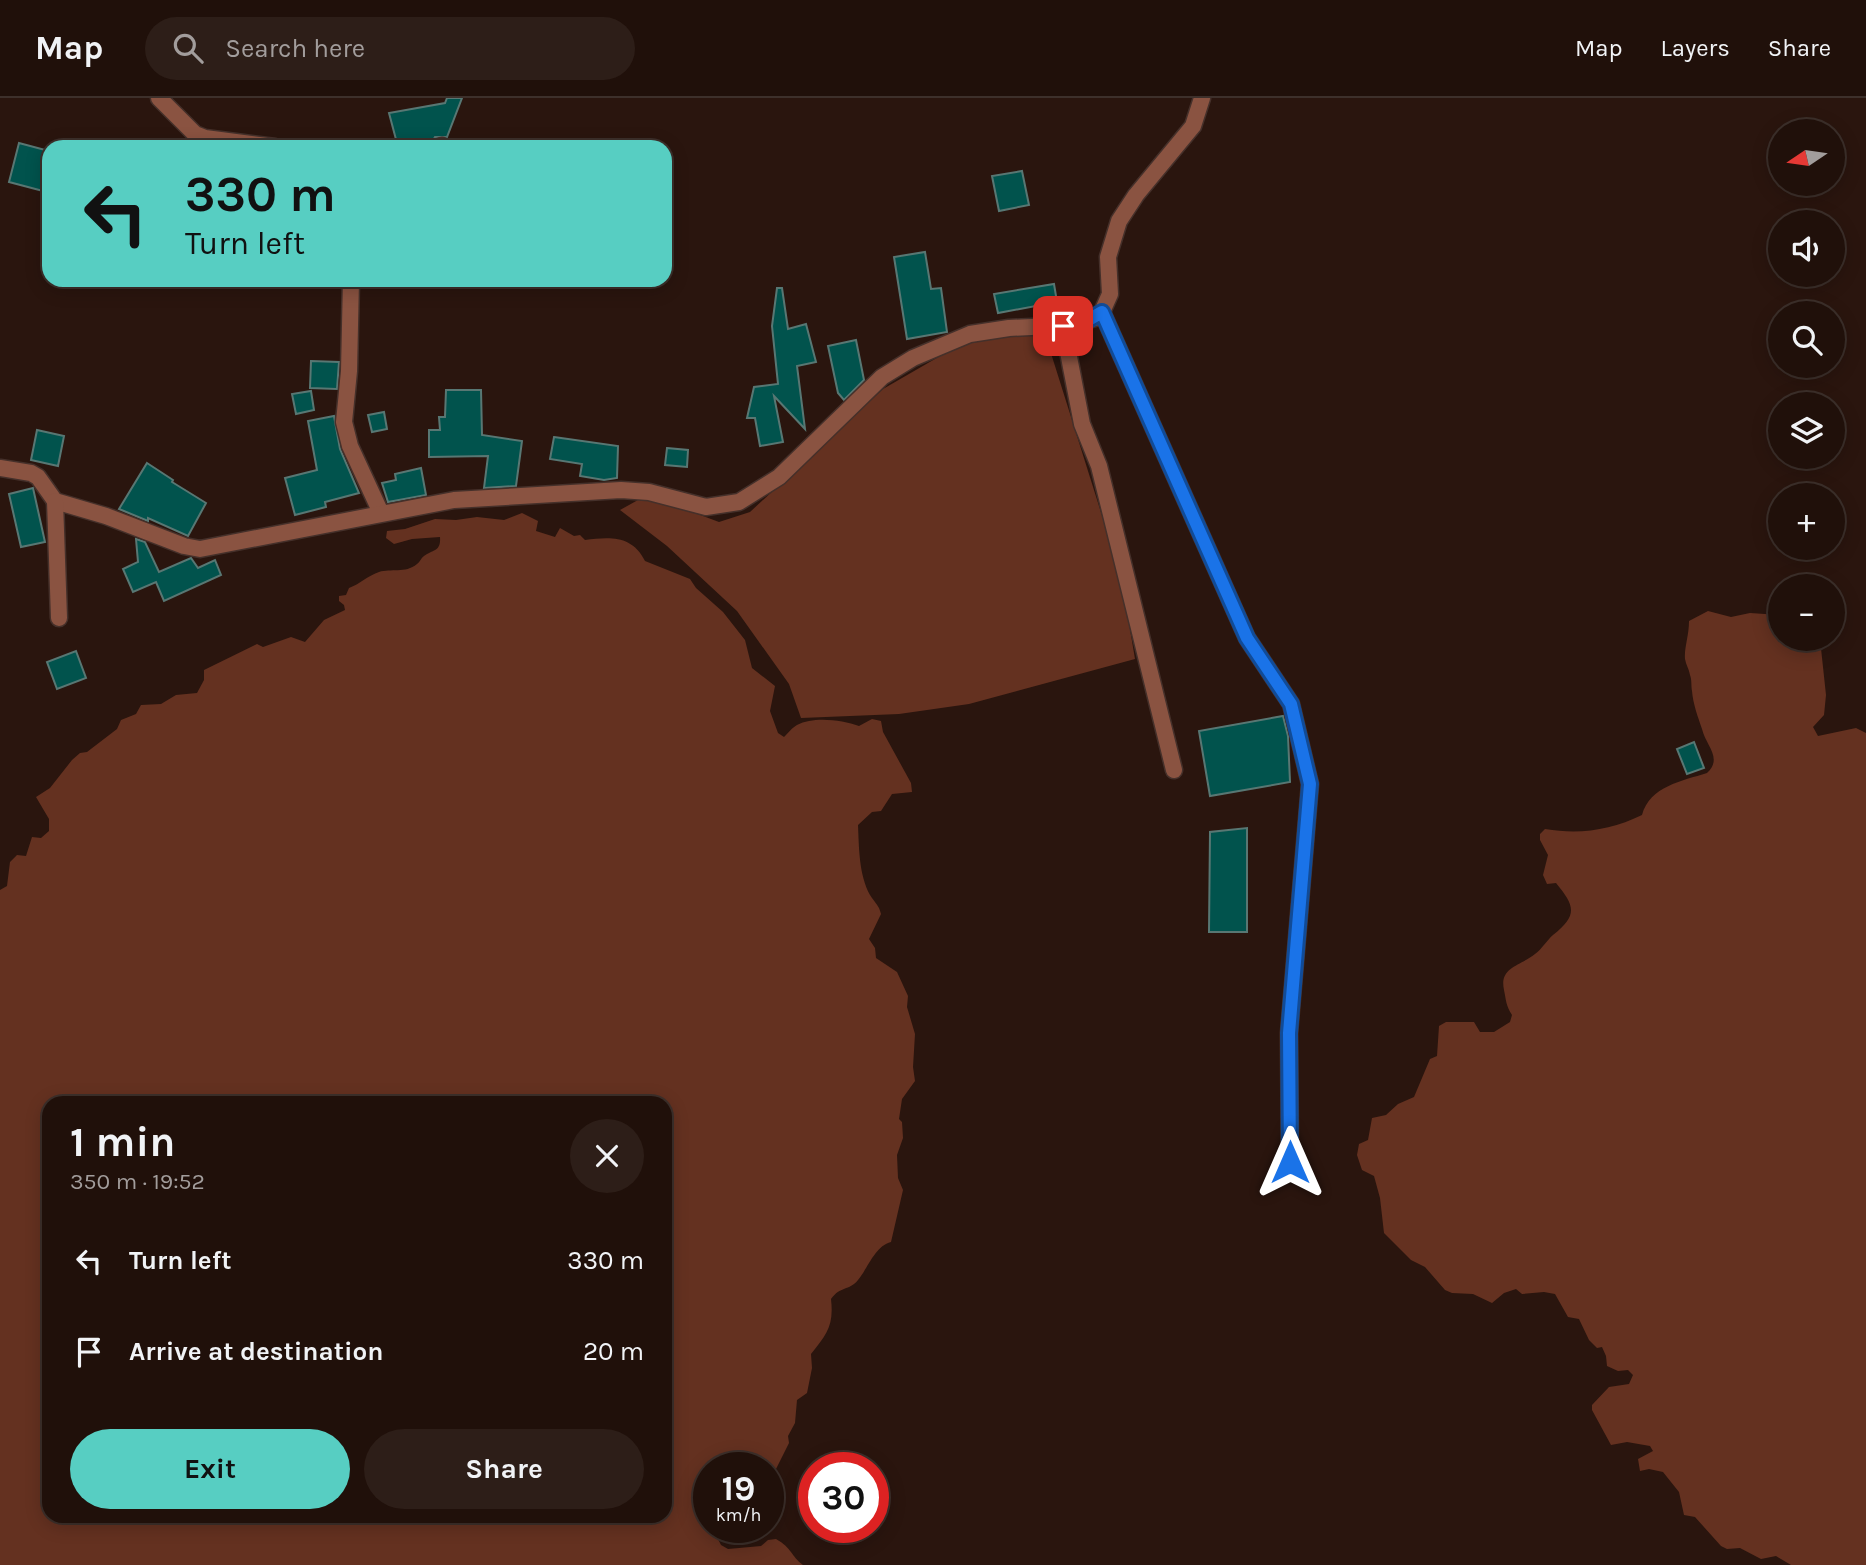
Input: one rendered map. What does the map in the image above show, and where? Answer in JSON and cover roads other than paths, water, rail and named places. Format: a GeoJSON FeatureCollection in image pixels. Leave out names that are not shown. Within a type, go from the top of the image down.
{"type":"FeatureCollection","features":[{"type":"Feature","properties":{"kind":"street"},"geometry":{"type":"LineString","coordinates":[[159,98],[195,134],[221,140]]}},
{"type":"Feature","properties":{"kind":"street"},"geometry":{"type":"LineString","coordinates":[[55,501],[106,516],[184,546],[200,549],[454,500],[589,490],[649,492],[706,507],[728,506],[749,497],[779,477],[882,377],[913,358],[970,334],[1009,328],[1063,326],[1085,322],[1102,312],[1110,295],[1108,257],[1119,221],[1136,195],[1193,126],[1202,98]]}},
{"type":"Feature","properties":{"kind":"street"},"geometry":{"type":"LineString","coordinates":[[351,287],[349,371],[344,422],[350,446],[381,513]]}},
{"type":"Feature","properties":{"kind":"street"},"geometry":{"type":"LineString","coordinates":[[1102,312],[1247,638],[1291,704],[1310,784],[1289,1033],[1290,1162]]}},
{"type":"Feature","properties":{"kind":"street"},"geometry":{"type":"LineString","coordinates":[[1063,326],[1082,424],[1099,466],[1174,770]]}},
{"type":"Feature","properties":{"kind":"street"},"geometry":{"type":"LineString","coordinates":[[0,468],[31,473],[38,477],[55,501],[59,618]]}}]}
